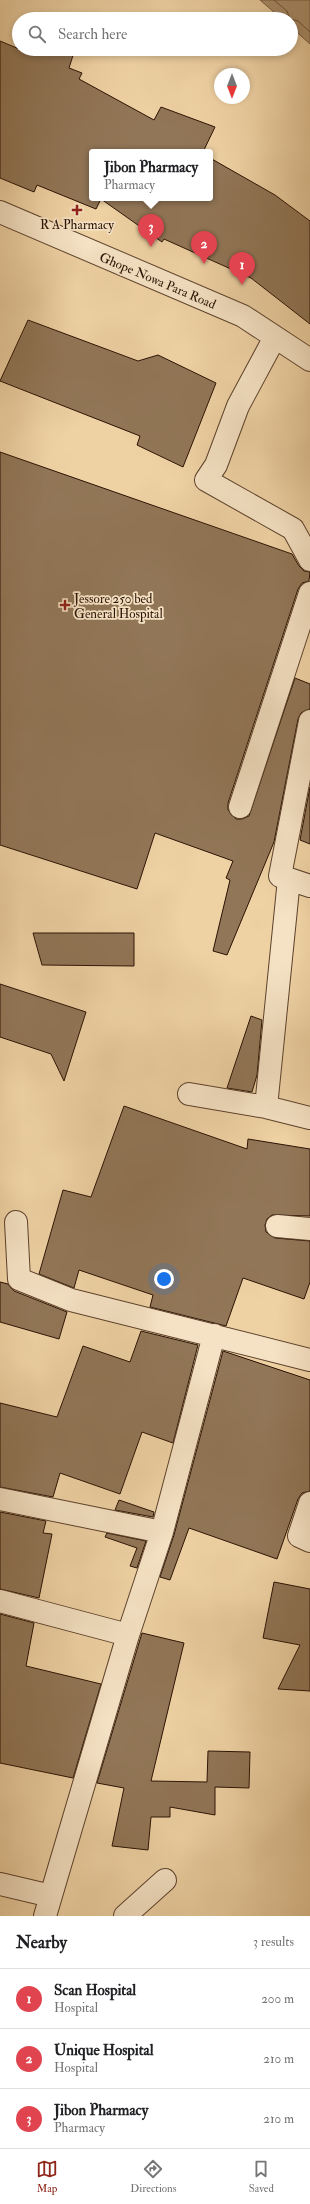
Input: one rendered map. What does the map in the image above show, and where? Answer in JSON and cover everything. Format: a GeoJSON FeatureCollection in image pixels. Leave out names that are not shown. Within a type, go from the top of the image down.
{"type":"FeatureCollection","features":[{"type":"Feature","properties":{"kind":"street","name":"Ghope Nowa Para Road"},"geometry":{"type":"LineString","coordinates":[[0,212],[243,316],[310,360]]}},
{"type":"Feature","properties":{"kind":"street"},"geometry":{"type":"LineString","coordinates":[[276,337],[238,406],[216,465],[206,480],[293,529],[310,560]]}},
{"type":"Feature","properties":{"kind":"street"},"geometry":{"type":"LineString","coordinates":[[240,807],[310,593]]}},
{"type":"Feature","properties":{"kind":"street"},"geometry":{"type":"LineString","coordinates":[[310,721],[280,876],[310,886]]}},
{"type":"Feature","properties":{"kind":"street"},"geometry":{"type":"LineString","coordinates":[[266,1107],[289,879]]}},
{"type":"Feature","properties":{"kind":"street"},"geometry":{"type":"LineString","coordinates":[[189,1094],[266,1107],[310,1118]]}},
{"type":"Feature","properties":{"kind":"street"},"geometry":{"type":"LineString","coordinates":[[16,1222],[19,1279],[70,1300],[310,1360]]}},
{"type":"Feature","properties":{"kind":"street"},"geometry":{"type":"LineString","coordinates":[[277,1226],[310,1228]]}},
{"type":"Feature","properties":{"kind":"street"},"geometry":{"type":"LineString","coordinates":[[0,1884],[48,1906],[128,1635],[162,1532],[214,1335]]}},
{"type":"Feature","properties":{"kind":"street"},"geometry":{"type":"LineString","coordinates":[[0,1499],[162,1532]]}},
{"type":"Feature","properties":{"kind":"street"},"geometry":{"type":"LineString","coordinates":[[310,1503],[299,1536],[310,1541]]}},
{"type":"Feature","properties":{"kind":"street"},"geometry":{"type":"LineString","coordinates":[[0,1601],[128,1635]]}},
{"type":"Feature","properties":{"kind":"street"},"geometry":{"type":"LineString","coordinates":[[125,1916],[165,1880]]}},
{"type":"Feature","properties":{"kind":"water"},"geometry":{"type":"Polygon","coordinates":[[[260,0],[310,0],[310,44],[298,33],[298,12],[274,12],[260,0]]]}},
{"type":"Feature","properties":{"kind":"building"},"geometry":{"type":"Polygon","coordinates":[[[0,41],[12,46],[12,56],[73,56],[69,68],[82,73],[79,79],[154,120],[161,107],[215,127],[204,149],[89,149],[89,201],[100,201],[96,209],[37,185],[34,192],[0,178],[0,41]]]}},
{"type":"Feature","properties":{"kind":"building"},"geometry":{"type":"Polygon","coordinates":[[[213,160],[275,195],[310,221],[310,324],[251,278],[164,239],[162,242],[104,201],[213,201],[213,160]]]}},
{"type":"Feature","properties":{"kind":"building"},"geometry":{"type":"Polygon","coordinates":[[[28,320],[138,361],[158,355],[216,383],[183,467],[137,445],[140,436],[0,381],[28,320]]]}},
{"type":"Feature","properties":{"kind":"building"},"geometry":{"type":"Polygon","coordinates":[[[0,452],[292,554],[299,566],[304,571],[310,572],[309,581],[302,583],[298,589],[228,803],[228,810],[236,819],[242,819],[249,816],[295,678],[310,684],[310,709],[301,713],[298,719],[274,842],[227,955],[213,951],[230,880],[226,878],[233,861],[155,833],[137,889],[0,845],[0,452]]]}},
{"type":"Feature","properties":{"kind":"building"},"geometry":{"type":"Polygon","coordinates":[[[310,787],[310,844],[300,840],[310,787]]]}},
{"type":"Feature","properties":{"kind":"building"},"geometry":{"type":"Polygon","coordinates":[[[33,933],[134,933],[134,966],[42,965],[33,933]]]}},
{"type":"Feature","properties":{"kind":"building"},"geometry":{"type":"Polygon","coordinates":[[[0,984],[86,1012],[64,1081],[51,1054],[0,1037],[0,984]]]}},
{"type":"Feature","properties":{"kind":"building"},"geometry":{"type":"Polygon","coordinates":[[[251,1016],[262,1020],[257,1075],[252,1092],[227,1088],[251,1016]]]}},
{"type":"Feature","properties":{"kind":"building"},"geometry":{"type":"Polygon","coordinates":[[[124,1106],[247,1149],[248,1139],[310,1149],[310,1216],[272,1215],[267,1219],[265,1225],[266,1232],[275,1238],[310,1241],[310,1282],[304,1299],[243,1278],[226,1326],[150,1307],[153,1295],[79,1270],[74,1288],[39,1274],[63,1190],[91,1197],[124,1106]]]}},
{"type":"Feature","properties":{"kind":"building"},"geometry":{"type":"Polygon","coordinates":[[[0,1282],[8,1284],[14,1291],[67,1312],[59,1339],[0,1322],[0,1282]]]}},
{"type":"Feature","properties":{"kind":"building"},"geometry":{"type":"Polygon","coordinates":[[[141,1331],[198,1345],[173,1443],[142,1432],[120,1494],[60,1473],[53,1497],[0,1487],[0,1403],[57,1417],[83,1346],[130,1362],[141,1331]]]}},
{"type":"Feature","properties":{"kind":"building"},"geometry":{"type":"Polygon","coordinates":[[[223,1351],[310,1380],[310,1491],[302,1493],[298,1499],[277,1559],[189,1528],[170,1580],[160,1577],[174,1535],[223,1351]]]}},
{"type":"Feature","properties":{"kind":"building"},"geometry":{"type":"Polygon","coordinates":[[[119,1500],[154,1512],[153,1517],[115,1510],[119,1500]]]}},
{"type":"Feature","properties":{"kind":"building"},"geometry":{"type":"Polygon","coordinates":[[[0,1512],[46,1521],[43,1533],[52,1534],[39,1598],[0,1589],[0,1512]]]}},
{"type":"Feature","properties":{"kind":"building"},"geometry":{"type":"Polygon","coordinates":[[[107,1533],[146,1541],[137,1568],[130,1566],[137,1548],[105,1537],[107,1533]]]}},
{"type":"Feature","properties":{"kind":"building"},"geometry":{"type":"Polygon","coordinates":[[[274,1582],[310,1589],[310,1691],[278,1689],[300,1645],[263,1638],[274,1582]]]}},
{"type":"Feature","properties":{"kind":"building"},"geometry":{"type":"Polygon","coordinates":[[[0,1614],[34,1623],[26,1666],[101,1684],[73,1778],[0,1763],[0,1614]]]}},
{"type":"Feature","properties":{"kind":"building"},"geometry":{"type":"Polygon","coordinates":[[[142,1633],[184,1643],[151,1781],[207,1782],[208,1751],[250,1752],[249,1788],[215,1787],[215,1815],[170,1807],[170,1817],[151,1817],[148,1850],[112,1846],[124,1788],[97,1783],[142,1633]]]}},
{"type":"Feature","properties":{"kind":"place","name":"R A Pharmacy"},"geometry":{"type":"Point","coordinates":[77,210]}},
{"type":"Feature","properties":{"kind":"place","name":"Jibon Pharmacy"},"geometry":{"type":"Point","coordinates":[151,247]}},
{"type":"Feature","properties":{"kind":"place","name":"Unique Hospital"},"geometry":{"type":"Point","coordinates":[204,264]}},
{"type":"Feature","properties":{"kind":"place","name":"Scan Hospital"},"geometry":{"type":"Point","coordinates":[242,285]}},
{"type":"Feature","properties":{"kind":"place","name":"Jessore 250 bed General Hospital"},"geometry":{"type":"Point","coordinates":[65,605]}}]}
